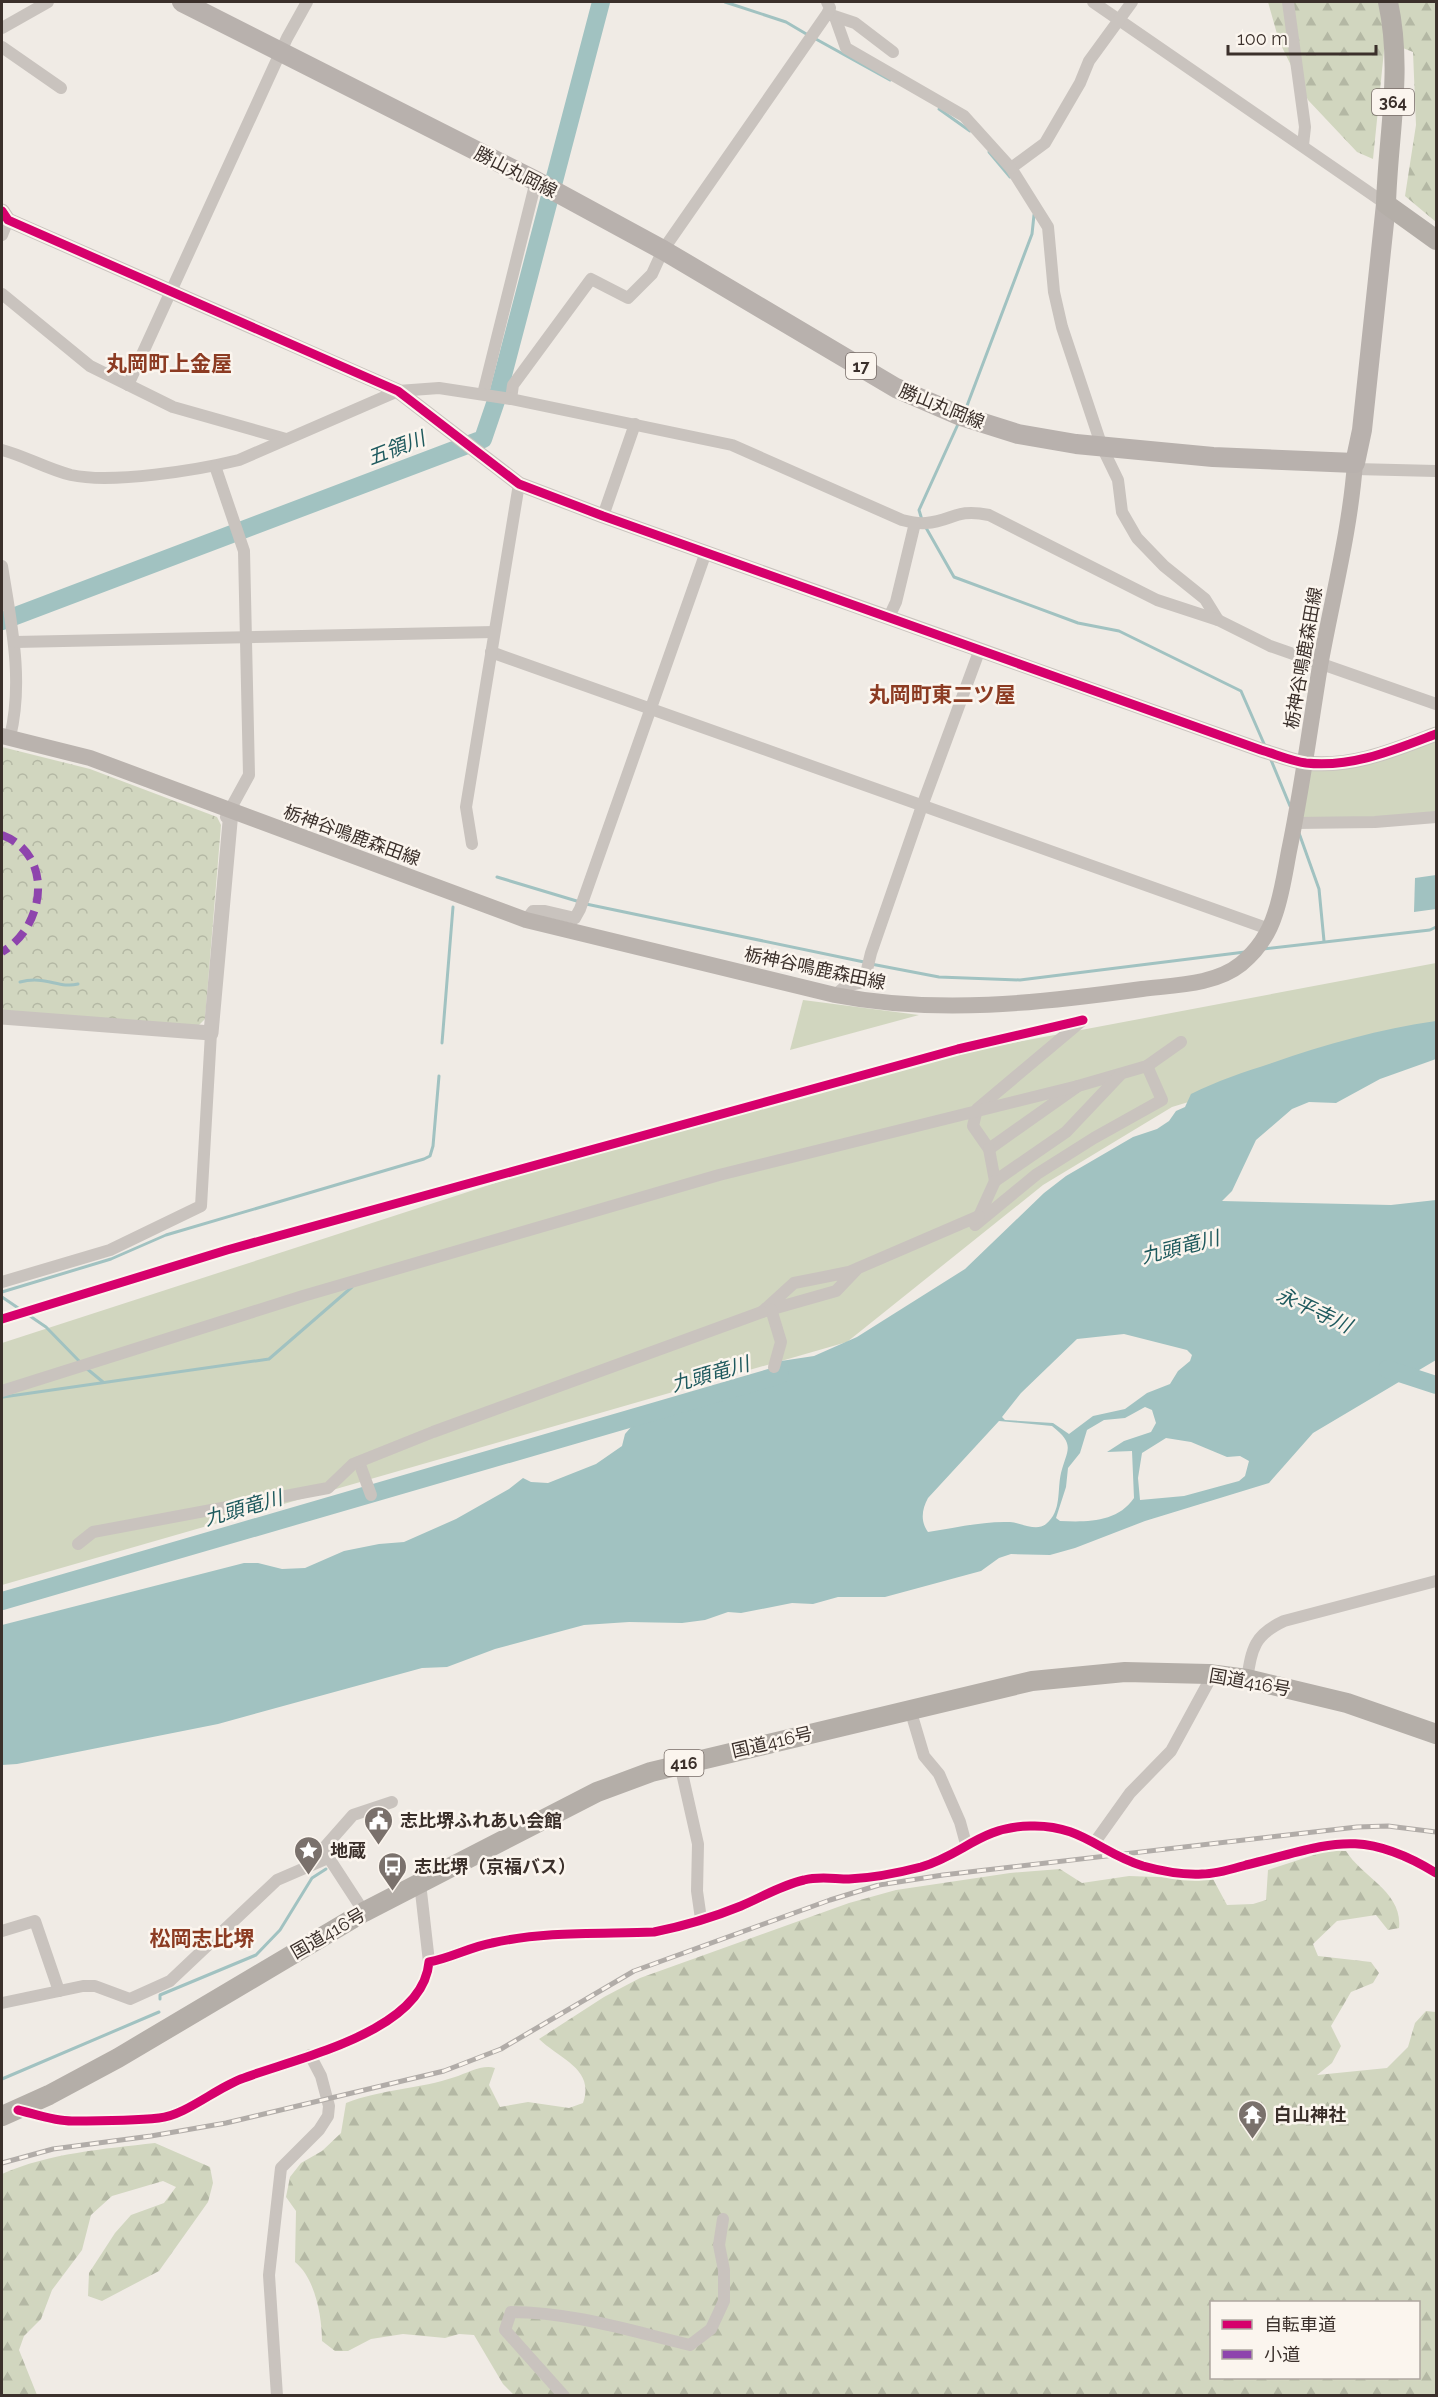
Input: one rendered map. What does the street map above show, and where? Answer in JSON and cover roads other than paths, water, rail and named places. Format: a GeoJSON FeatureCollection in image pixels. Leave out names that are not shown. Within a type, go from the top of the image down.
{"type":"FeatureCollection","features":[{"type":"Feature","properties":{"kind":"highway","name":"364"},"geometry":{"type":"LineString","coordinates":[[1386,204],[1397,66],[1395,33],[1388,2]]}},
{"type":"Feature","properties":{"kind":"highway"},"geometry":{"type":"LineString","coordinates":[[1386,204],[1437,240]]}},
{"type":"Feature","properties":{"kind":"highway","name":"国道416号"},"geometry":{"type":"LineString","coordinates":[[10,2113],[118,2058],[364,1912],[597,1792],[630,1778],[680,1764],[910,1709],[1060,1677],[1125,1672],[1209,1674],[1246,1679],[1347,1703],[1437,1734]]}},
{"type":"Feature","properties":{"kind":"main road","name":"勝山丸岡線"},"geometry":{"type":"LineString","coordinates":[[182,2],[536,181],[663,250],[896,388],[961,416],[1018,434],[1102,447],[1355,466]]}},
{"type":"Feature","properties":{"kind":"main road"},"geometry":{"type":"LineString","coordinates":[[1355,466],[1362,430],[1386,204]]}},
{"type":"Feature","properties":{"kind":"main road","name":"栃神谷鳴鹿森田線"},"geometry":{"type":"LineString","coordinates":[[6,736],[90,758],[227,816],[526,920],[835,995],[916,1005],[1027,1004],[1190,983],[1226,973],[1241,964],[1266,934],[1281,893],[1335,596],[1355,466]]}},
{"type":"Feature","properties":{"kind":"street"},"geometry":{"type":"LineString","coordinates":[[2,28],[48,2]]}},
{"type":"Feature","properties":{"kind":"street"},"geometry":{"type":"LineString","coordinates":[[128,385],[281,52],[307,2]]}},
{"type":"Feature","properties":{"kind":"street"},"geometry":{"type":"LineString","coordinates":[[1093,2],[1386,204]]}},
{"type":"Feature","properties":{"kind":"street"},"geometry":{"type":"LineString","coordinates":[[1011,168],[1045,143],[1080,83],[1089,61],[1132,2]]}},
{"type":"Feature","properties":{"kind":"street"},"geometry":{"type":"LineString","coordinates":[[1288,2],[1305,127],[1303,145]]}},
{"type":"Feature","properties":{"kind":"street"},"geometry":{"type":"LineString","coordinates":[[830,11],[855,23],[893,52]]}},
{"type":"Feature","properties":{"kind":"street"},"geometry":{"type":"LineString","coordinates":[[830,11],[846,48],[964,116],[1011,168],[1048,227],[1054,292],[1062,327],[1102,447],[1118,480],[1122,512],[1137,538],[1164,566],[1205,599],[1218,620]]}},
{"type":"Feature","properties":{"kind":"street"},"geometry":{"type":"LineString","coordinates":[[511,399],[513,385],[591,279],[628,298],[652,274],[663,250],[830,11]]}},
{"type":"Feature","properties":{"kind":"street"},"geometry":{"type":"LineString","coordinates":[[2,47],[62,88]]}},
{"type":"Feature","properties":{"kind":"street"},"geometry":{"type":"LineString","coordinates":[[483,394],[536,181]]}},
{"type":"Feature","properties":{"kind":"street"},"geometry":{"type":"LineString","coordinates":[[2,235],[5,216],[169,292],[398,391],[519,484],[1260,750],[1305,763],[1342,763],[1369,758],[1437,734]]}},
{"type":"Feature","properties":{"kind":"street"},"geometry":{"type":"LineString","coordinates":[[2,294],[90,366],[173,407],[286,440]]}},
{"type":"Feature","properties":{"kind":"street"},"geometry":{"type":"LineString","coordinates":[[2,450],[70,475],[93,477],[215,466],[239,460],[398,391],[438,388],[483,394],[732,446],[902,520],[928,524],[959,513],[973,512],[989,515],[1157,600],[1218,620],[1270,646],[1437,704]]}},
{"type":"Feature","properties":{"kind":"street"},"geometry":{"type":"LineString","coordinates":[[603,516],[635,424]]}},
{"type":"Feature","properties":{"kind":"street"},"geometry":{"type":"LineString","coordinates":[[2,1282],[110,1250],[201,1206],[227,816],[249,775],[244,551],[241,536],[215,466]]}},
{"type":"Feature","properties":{"kind":"street"},"geometry":{"type":"LineString","coordinates":[[1355,466],[1437,471]]}},
{"type":"Feature","properties":{"kind":"street"},"geometry":{"type":"LineString","coordinates":[[472,844],[466,807],[519,484]]}},
{"type":"Feature","properties":{"kind":"street"},"geometry":{"type":"LineString","coordinates":[[889,617],[896,602],[915,523]]}},
{"type":"Feature","properties":{"kind":"street"},"geometry":{"type":"LineString","coordinates":[[526,920],[533,911],[545,911],[567,918],[575,918],[580,909],[706,552]]}},
{"type":"Feature","properties":{"kind":"street"},"geometry":{"type":"LineString","coordinates":[[2,566],[14,625],[17,697],[16,715],[6,736]]}},
{"type":"Feature","properties":{"kind":"street"},"geometry":{"type":"LineString","coordinates":[[15,642],[246,639],[494,632]]}},
{"type":"Feature","properties":{"kind":"street"},"geometry":{"type":"LineString","coordinates":[[835,995],[846,986],[864,982],[871,953],[922,806],[980,649]]}},
{"type":"Feature","properties":{"kind":"street"},"geometry":{"type":"LineString","coordinates":[[491,652],[922,806],[1266,934]]}},
{"type":"Feature","properties":{"kind":"street"},"geometry":{"type":"LineString","coordinates":[[1295,823],[1375,822],[1437,817]]}},
{"type":"Feature","properties":{"kind":"street"},"geometry":{"type":"LineString","coordinates":[[2,1017],[211,1033]]}},
{"type":"Feature","properties":{"kind":"street"},"geometry":{"type":"LineString","coordinates":[[995,1181],[988,1149],[973,1126],[977,1110],[1083,1020]]}},
{"type":"Feature","properties":{"kind":"street"},"geometry":{"type":"LineString","coordinates":[[2,1391],[303,1296],[719,1174],[1078,1086],[1147,1066],[1181,1042]]}},
{"type":"Feature","properties":{"kind":"street"},"geometry":{"type":"LineString","coordinates":[[1122,1073],[1066,1132],[995,1181],[975,1225],[1037,1174],[1094,1138],[1162,1100],[1147,1066]]}},
{"type":"Feature","properties":{"kind":"street"},"geometry":{"type":"LineString","coordinates":[[988,1149],[1078,1086]]}},
{"type":"Feature","properties":{"kind":"street"},"geometry":{"type":"LineString","coordinates":[[766,1310],[794,1282],[858,1268],[979,1216]]}},
{"type":"Feature","properties":{"kind":"street"},"geometry":{"type":"LineString","coordinates":[[78,1544],[93,1532],[328,1488],[353,1464],[766,1310],[836,1291],[858,1268]]}},
{"type":"Feature","properties":{"kind":"street"},"geometry":{"type":"LineString","coordinates":[[766,1310],[780,1342],[774,1367]]}},
{"type":"Feature","properties":{"kind":"street"},"geometry":{"type":"LineString","coordinates":[[359,1462],[371,1496]]}},
{"type":"Feature","properties":{"kind":"street"},"geometry":{"type":"LineString","coordinates":[[1246,1679],[1251,1652],[1258,1638],[1268,1629],[1284,1621],[1437,1581]]}},
{"type":"Feature","properties":{"kind":"street"},"geometry":{"type":"LineString","coordinates":[[1095,1842],[1130,1792],[1171,1751],[1208,1683],[1209,1674]]}},
{"type":"Feature","properties":{"kind":"street"},"geometry":{"type":"LineString","coordinates":[[910,1709],[924,1756],[939,1774],[960,1822],[966,1844]]}},
{"type":"Feature","properties":{"kind":"street"},"geometry":{"type":"LineString","coordinates":[[680,1764],[698,1844],[697,1891],[701,1919]]}},
{"type":"Feature","properties":{"kind":"street"},"geometry":{"type":"LineString","coordinates":[[364,1912],[323,1849],[353,1815],[392,1802]]}},
{"type":"Feature","properties":{"kind":"street"},"geometry":{"type":"LineString","coordinates":[[429,1962],[447,1959],[491,1943],[510,1940],[556,1935],[654,1932],[701,1919],[802,1880],[860,1878],[920,1867],[942,1859],[966,1844],[993,1832],[1030,1826],[1071,1830],[1143,1866],[1184,1873],[1222,1871],[1325,1844],[1355,1843],[1383,1847],[1402,1853],[1437,1873]]}},
{"type":"Feature","properties":{"kind":"street"},"geometry":{"type":"LineString","coordinates":[[2,2003],[95,1986],[130,1999],[170,1981],[277,1880],[328,1858]]}},
{"type":"Feature","properties":{"kind":"street"},"geometry":{"type":"LineString","coordinates":[[10,2113],[70,2121],[160,2118],[175,2114],[242,2079],[356,2038],[399,2011],[420,1990],[429,1962],[420,1883]]}},
{"type":"Feature","properties":{"kind":"street"},"geometry":{"type":"LineString","coordinates":[[2,1931],[35,1921],[59,1991]]}},
{"type":"Feature","properties":{"kind":"street"},"geometry":{"type":"LineString","coordinates":[[277,2396],[268,2275],[281,2168],[319,2130],[328,2116],[329,2106],[321,2076],[310,2055]]}},
{"type":"Feature","properties":{"kind":"street"},"geometry":{"type":"LineString","coordinates":[[564,2396],[505,2330],[511,2312],[529,2312],[592,2322],[690,2345],[711,2329],[724,2301],[724,2270],[719,2245],[723,2219]]}},
{"type":"Feature","properties":{"kind":"water"},"geometry":{"type":"Polygon","coordinates":[[[1436,875],[1436,909],[1414,912],[1415,878],[1436,875]]]}},
{"type":"Feature","properties":{"kind":"water"},"geometry":{"type":"Polygon","coordinates":[[[1436,1021],[1436,1059],[1380,1079],[1336,1103],[1309,1102],[1292,1109],[1256,1140],[1232,1191],[1222,1201],[1391,1205],[1436,1200],[1436,1360],[1313,1433],[1269,1483],[1145,1521],[1075,1548],[1050,1555],[1011,1554],[999,1558],[981,1571],[885,1597],[838,1597],[813,1604],[792,1603],[741,1613],[728,1612],[705,1620],[682,1623],[629,1622],[584,1625],[495,1649],[447,1667],[422,1668],[218,1724],[17,1764],[2,1765],[2,1625],[244,1563],[258,1563],[282,1569],[305,1568],[344,1551],[404,1542],[456,1519],[509,1489],[523,1478],[531,1482],[548,1483],[596,1464],[622,1446],[625,1434],[638,1419],[655,1409],[708,1391],[720,1394],[741,1391],[755,1385],[781,1361],[814,1356],[857,1337],[965,1269],[1044,1193],[1066,1176],[1133,1137],[1157,1129],[1169,1121],[1176,1111],[1185,1107],[1191,1094],[1231,1077],[1313,1050],[1415,1024],[1436,1021]],[[1124,1334],[1077,1339],[1021,1393],[1002,1417],[1005,1420],[1053,1423],[1069,1434],[1093,1416],[1125,1409],[1147,1393],[1170,1384],[1178,1371],[1190,1361],[1192,1355],[1187,1350],[1124,1334]],[[1145,1407],[1125,1418],[1104,1420],[1087,1430],[1080,1453],[1068,1468],[1066,1487],[1056,1518],[1060,1521],[1090,1521],[1110,1517],[1127,1506],[1134,1498],[1132,1451],[1107,1452],[1124,1441],[1151,1432],[1156,1423],[1152,1410],[1145,1407]],[[999,1421],[928,1498],[923,1515],[928,1532],[1000,1522],[1033,1527],[1042,1526],[1051,1519],[1057,1507],[1067,1443],[1060,1432],[1052,1426],[999,1421]],[[1166,1438],[1142,1453],[1138,1478],[1140,1500],[1184,1496],[1239,1481],[1245,1476],[1249,1461],[1240,1456],[1227,1457],[1191,1442],[1166,1438]]]}},
{"type":"Feature","properties":{"kind":"waterway","name":"五領川"},"geometry":{"type":"LineString","coordinates":[[2,621],[483,439],[497,398],[601,2]]}},
{"type":"Feature","properties":{"kind":"waterway"},"geometry":{"type":"LineString","coordinates":[[725,2],[786,22],[808,35]]}},
{"type":"Feature","properties":{"kind":"waterway"},"geometry":{"type":"LineString","coordinates":[[814,38],[890,80]]}},
{"type":"Feature","properties":{"kind":"waterway"},"geometry":{"type":"LineString","coordinates":[[939,109],[970,131]]}},
{"type":"Feature","properties":{"kind":"waterway"},"geometry":{"type":"LineString","coordinates":[[989,152],[1010,177]]}},
{"type":"Feature","properties":{"kind":"waterway"},"geometry":{"type":"LineString","coordinates":[[965,411],[1032,234],[1034,215]]}},
{"type":"Feature","properties":{"kind":"waterway"},"geometry":{"type":"LineString","coordinates":[[922,520],[919,510],[959,422]]}},
{"type":"Feature","properties":{"kind":"waterway"},"geometry":{"type":"LineString","coordinates":[[925,526],[954,577],[1078,623],[1119,631],[1241,691],[1265,746]]}},
{"type":"Feature","properties":{"kind":"waterway"},"geometry":{"type":"LineString","coordinates":[[1271,760],[1290,806]]}},
{"type":"Feature","properties":{"kind":"waterway"},"geometry":{"type":"LineString","coordinates":[[1299,833],[1319,889],[1324,941]]}},
{"type":"Feature","properties":{"kind":"waterway"},"geometry":{"type":"LineString","coordinates":[[497,877],[580,902]]}},
{"type":"Feature","properties":{"kind":"waterway"},"geometry":{"type":"LineString","coordinates":[[586,904],[864,962]]}},
{"type":"Feature","properties":{"kind":"waterway"},"geometry":{"type":"LineString","coordinates":[[442,1043],[453,907]]}},
{"type":"Feature","properties":{"kind":"waterway"},"geometry":{"type":"LineString","coordinates":[[1263,949],[1430,930],[1436,927]]}},
{"type":"Feature","properties":{"kind":"waterway"},"geometry":{"type":"LineString","coordinates":[[871,964],[939,977],[1020,980],[1245,952]]}},
{"type":"Feature","properties":{"kind":"waterway"},"geometry":{"type":"LineString","coordinates":[[20,982],[37,980],[64,985],[78,984]]}},
{"type":"Feature","properties":{"kind":"waterway"},"geometry":{"type":"LineString","coordinates":[[2,1292],[111,1259],[166,1235],[424,1159],[430,1156],[433,1146],[439,1076]]}},
{"type":"Feature","properties":{"kind":"waterway"},"geometry":{"type":"LineString","coordinates":[[3,1397],[269,1359],[352,1287]]}},
{"type":"Feature","properties":{"kind":"waterway"},"geometry":{"type":"LineString","coordinates":[[2,1297],[46,1327],[81,1363]]}},
{"type":"Feature","properties":{"kind":"waterway"},"geometry":{"type":"LineString","coordinates":[[86,1368],[103,1382]]}},
{"type":"Feature","properties":{"kind":"waterway","name":"永平寺川"},"geometry":{"type":"LineString","coordinates":[[1387,1369],[1436,1385]]}},
{"type":"Feature","properties":{"kind":"waterway","name":"九頭竜川"},"geometry":{"type":"LineString","coordinates":[[2,1601],[780,1375]]}},
{"type":"Feature","properties":{"kind":"waterway"},"geometry":{"type":"LineString","coordinates":[[160,1999],[160,1995],[256,1955],[280,1930],[312,1878],[326,1869]]}},
{"type":"Feature","properties":{"kind":"waterway"},"geometry":{"type":"LineString","coordinates":[[2,2079],[159,2012]]}},
{"type":"Feature","properties":{"kind":"railway"},"geometry":{"type":"LineString","coordinates":[[2,2163],[53,2149],[226,2123],[444,2071],[501,2049],[634,1971],[830,1900],[879,1885],[943,1875],[1357,1827],[1388,1826],[1436,1832]]}},
{"type":"Feature","properties":{"kind":"place","name":"志比堺ふれあい会館"},"geometry":{"type":"Point","coordinates":[379,1846]}},
{"type":"Feature","properties":{"kind":"place","name":"地蔵"},"geometry":{"type":"Point","coordinates":[309,1876]}},
{"type":"Feature","properties":{"kind":"place","name":"志比堺（京福バス）"},"geometry":{"type":"Point","coordinates":[393,1892]}},
{"type":"Feature","properties":{"kind":"place","name":"白山神社"},"geometry":{"type":"Point","coordinates":[1253,2140]}},
{"type":"Feature","properties":{"kind":"district","name":"丸岡町上金屋"},"geometry":{"type":"Point","coordinates":[169,363]}},
{"type":"Feature","properties":{"kind":"district","name":"丸岡町東二ツ屋"},"geometry":{"type":"Point","coordinates":[942,694]}},
{"type":"Feature","properties":{"kind":"district","name":"松岡志比堺"},"geometry":{"type":"Point","coordinates":[202,1938]}}]}
